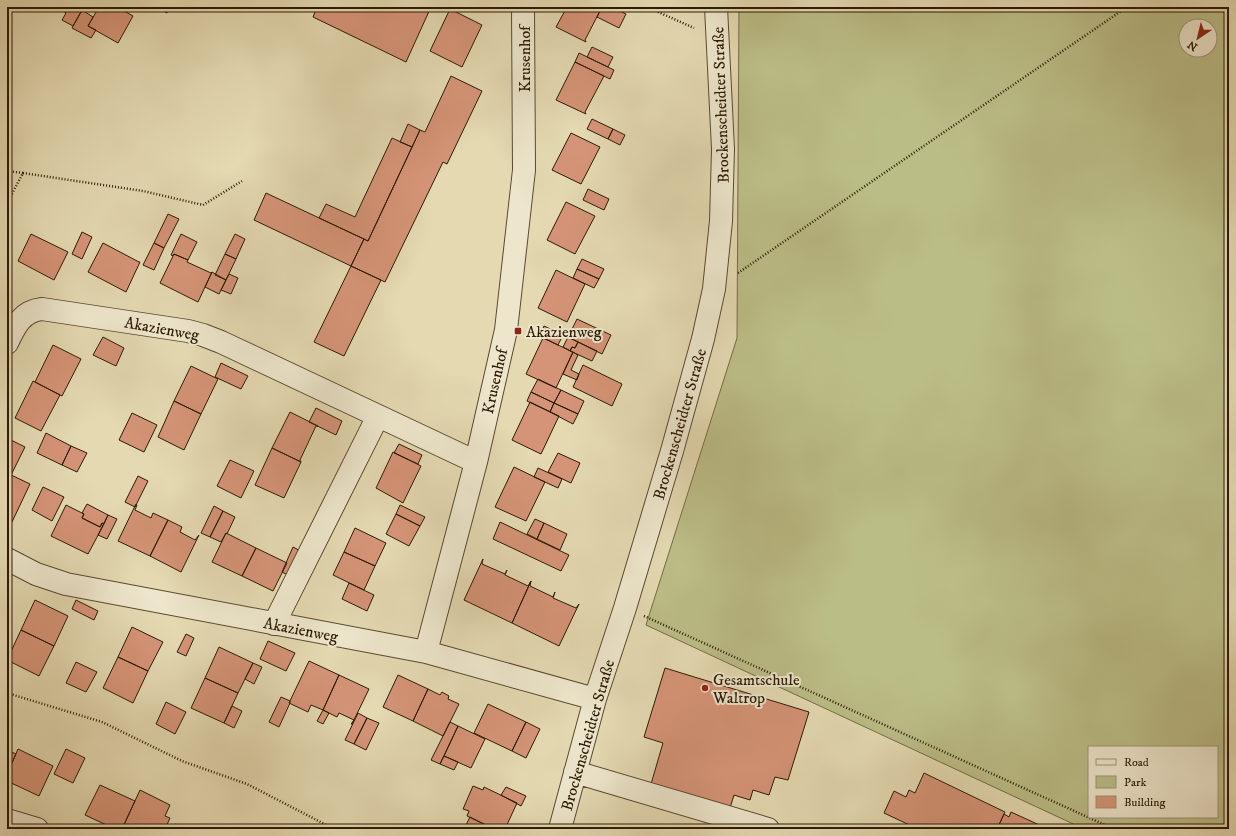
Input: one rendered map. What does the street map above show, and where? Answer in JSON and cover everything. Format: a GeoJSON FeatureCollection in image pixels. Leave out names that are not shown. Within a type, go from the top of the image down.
{"type":"FeatureCollection","features":[{"type":"Feature","properties":{"kind":"street","name":"Krusenhof"},"geometry":{"type":"LineString","coordinates":[[426,652],[476,462],[506,330],[524,170],[523,7]]}},
{"type":"Feature","properties":{"kind":"street","name":"Brockenscheidter Straße"},"geometry":{"type":"LineString","coordinates":[[560,829],[595,699],[625,608],[675,443],[704,339],[714,289],[721,221],[722,163],[716,7]]}},
{"type":"Feature","properties":{"kind":"street","name":"Akazienweg"},"geometry":{"type":"LineString","coordinates":[[7,343],[16,326],[23,317],[33,310],[42,309],[203,334],[476,462]]}},
{"type":"Feature","properties":{"kind":"street"},"geometry":{"type":"LineString","coordinates":[[274,624],[378,416]]}},
{"type":"Feature","properties":{"kind":"street","name":"Akazienweg"},"geometry":{"type":"LineString","coordinates":[[7,559],[36,574],[66,584],[426,652],[595,699]]}},
{"type":"Feature","properties":{"kind":"street"},"geometry":{"type":"LineString","coordinates":[[575,772],[768,829]]}},
{"type":"Feature","properties":{"kind":"path"},"geometry":{"type":"LineString","coordinates":[[647,7],[718,39]]}},
{"type":"Feature","properties":{"kind":"path"},"geometry":{"type":"LineString","coordinates":[[714,289],[1127,7]]}},
{"type":"Feature","properties":{"kind":"path"},"geometry":{"type":"LineString","coordinates":[[1212,7],[1229,14]]}},
{"type":"Feature","properties":{"kind":"path"},"geometry":{"type":"LineString","coordinates":[[7,171],[143,191],[203,205],[242,181]]}},
{"type":"Feature","properties":{"kind":"path"},"geometry":{"type":"LineString","coordinates":[[7,203],[23,173]]}},
{"type":"Feature","properties":{"kind":"path"},"geometry":{"type":"LineString","coordinates":[[625,608],[1088,817]]}},
{"type":"Feature","properties":{"kind":"path"},"geometry":{"type":"LineString","coordinates":[[7,693],[102,722],[182,761],[247,784],[334,829]]}},
{"type":"Feature","properties":{"kind":"path"},"geometry":{"type":"LineString","coordinates":[[1090,818],[1114,829]]}},
{"type":"Feature","properties":{"kind":"green space"},"geometry":{"type":"Polygon","coordinates":[[[739,7],[1229,7],[1229,829],[1084,829],[646,625],[737,338],[739,7]]]}},
{"type":"Feature","properties":{"kind":"building"},"geometry":{"type":"Polygon","coordinates":[[[61,7],[84,7],[73,26],[62,20],[66,13],[60,9],[61,7]]]}},
{"type":"Feature","properties":{"kind":"building"},"geometry":{"type":"Polygon","coordinates":[[[99,7],[117,7],[133,16],[118,43],[88,26],[99,7]]]}},
{"type":"Feature","properties":{"kind":"building"},"geometry":{"type":"Polygon","coordinates":[[[156,7],[170,7],[167,13],[156,7]]]}},
{"type":"Feature","properties":{"kind":"building"},"geometry":{"type":"Polygon","coordinates":[[[317,7],[431,7],[406,62],[313,17],[317,7]]]}},
{"type":"Feature","properties":{"kind":"building"},"geometry":{"type":"Polygon","coordinates":[[[567,7],[602,7],[585,40],[586,42],[556,27],[567,7]]]}},
{"type":"Feature","properties":{"kind":"building"},"geometry":{"type":"Polygon","coordinates":[[[602,7],[612,7],[626,14],[619,28],[597,17],[602,7]]]}},
{"type":"Feature","properties":{"kind":"building"},"geometry":{"type":"Polygon","coordinates":[[[450,9],[482,25],[462,67],[430,51],[450,9]]]}},
{"type":"Feature","properties":{"kind":"building"},"geometry":{"type":"Polygon","coordinates":[[[82,10],[93,17],[88,26],[96,30],[91,38],[72,28],[82,10]]]}},
{"type":"Feature","properties":{"kind":"building"},"geometry":{"type":"Polygon","coordinates":[[[592,47],[613,57],[608,67],[587,57],[592,47]]]}},
{"type":"Feature","properties":{"kind":"building"},"geometry":{"type":"Polygon","coordinates":[[[579,53],[614,70],[610,79],[575,62],[579,53]]]}},
{"type":"Feature","properties":{"kind":"building"},"geometry":{"type":"Polygon","coordinates":[[[575,62],[604,76],[585,112],[586,114],[556,100],[575,62]]]}},
{"type":"Feature","properties":{"kind":"building"},"geometry":{"type":"Polygon","coordinates":[[[451,76],[482,91],[447,164],[443,162],[385,282],[351,266],[364,239],[368,241],[420,130],[425,132],[451,76]]]}},
{"type":"Feature","properties":{"kind":"building"},"geometry":{"type":"Polygon","coordinates":[[[592,119],[613,129],[608,139],[587,129],[592,119]]]}},
{"type":"Feature","properties":{"kind":"building"},"geometry":{"type":"Polygon","coordinates":[[[408,124],[420,130],[412,147],[400,142],[408,124]]]}},
{"type":"Feature","properties":{"kind":"building"},"geometry":{"type":"Polygon","coordinates":[[[613,129],[625,135],[620,145],[608,139],[613,129]]]}},
{"type":"Feature","properties":{"kind":"building"},"geometry":{"type":"Polygon","coordinates":[[[571,133],[600,147],[581,184],[552,170],[571,133]]]}},
{"type":"Feature","properties":{"kind":"building"},"geometry":{"type":"Polygon","coordinates":[[[392,138],[412,147],[368,241],[319,218],[326,204],[355,217],[392,138]]]}},
{"type":"Feature","properties":{"kind":"building"},"geometry":{"type":"Polygon","coordinates":[[[588,189],[609,199],[604,210],[583,200],[588,189]]]}},
{"type":"Feature","properties":{"kind":"building"},"geometry":{"type":"Polygon","coordinates":[[[266,193],[364,239],[351,266],[254,220],[266,193]]]}},
{"type":"Feature","properties":{"kind":"building"},"geometry":{"type":"Polygon","coordinates":[[[566,202],[595,216],[575,254],[547,240],[566,202]]]}},
{"type":"Feature","properties":{"kind":"building"},"geometry":{"type":"Polygon","coordinates":[[[168,214],[179,219],[164,248],[154,243],[168,214]]]}},
{"type":"Feature","properties":{"kind":"building"},"geometry":{"type":"Polygon","coordinates":[[[82,232],[92,237],[82,259],[72,254],[82,232]]]}},
{"type":"Feature","properties":{"kind":"building"},"geometry":{"type":"Polygon","coordinates":[[[31,234],[68,252],[54,280],[18,261],[31,234]]]}},
{"type":"Feature","properties":{"kind":"building"},"geometry":{"type":"Polygon","coordinates":[[[181,234],[197,242],[188,260],[174,254],[173,256],[171,255],[181,234]]]}},
{"type":"Feature","properties":{"kind":"building"},"geometry":{"type":"Polygon","coordinates":[[[235,234],[245,239],[236,259],[225,254],[235,234]]]}},
{"type":"Feature","properties":{"kind":"building"},"geometry":{"type":"Polygon","coordinates":[[[103,243],[140,262],[126,292],[88,272],[103,243]]]}},
{"type":"Feature","properties":{"kind":"building"},"geometry":{"type":"Polygon","coordinates":[[[154,243],[164,248],[154,270],[143,265],[154,243]]]}},
{"type":"Feature","properties":{"kind":"building"},"geometry":{"type":"Polygon","coordinates":[[[174,254],[188,260],[187,262],[211,273],[212,272],[198,302],[160,283],[174,254]]]}},
{"type":"Feature","properties":{"kind":"building"},"geometry":{"type":"Polygon","coordinates":[[[225,254],[236,259],[226,280],[215,275],[225,254]]]}},
{"type":"Feature","properties":{"kind":"building"},"geometry":{"type":"Polygon","coordinates":[[[582,259],[604,269],[599,279],[577,269],[582,259]]]}},
{"type":"Feature","properties":{"kind":"building"},"geometry":{"type":"Polygon","coordinates":[[[351,266],[381,280],[344,356],[314,342],[351,266]]]}},
{"type":"Feature","properties":{"kind":"building"},"geometry":{"type":"Polygon","coordinates":[[[577,269],[599,279],[594,288],[573,278],[577,269]]]}},
{"type":"Feature","properties":{"kind":"building"},"geometry":{"type":"Polygon","coordinates":[[[556,270],[585,284],[567,322],[538,308],[556,270]]]}},
{"type":"Feature","properties":{"kind":"building"},"geometry":{"type":"Polygon","coordinates":[[[212,272],[226,280],[219,294],[205,287],[212,272]]]}},
{"type":"Feature","properties":{"kind":"building"},"geometry":{"type":"Polygon","coordinates":[[[229,274],[238,278],[231,294],[221,290],[229,274]]]}},
{"type":"Feature","properties":{"kind":"building"},"geometry":{"type":"Polygon","coordinates":[[[577,319],[611,335],[602,354],[568,337],[577,319]]]}},
{"type":"Feature","properties":{"kind":"building"},"geometry":{"type":"Polygon","coordinates":[[[544,326],[563,335],[558,345],[540,336],[544,326]]]}},
{"type":"Feature","properties":{"kind":"building"},"geometry":{"type":"Polygon","coordinates":[[[103,337],[124,348],[116,366],[93,355],[103,337]]]}},
{"type":"Feature","properties":{"kind":"building"},"geometry":{"type":"Polygon","coordinates":[[[568,337],[578,342],[575,348],[572,347],[570,351],[563,347],[568,337]]]}},
{"type":"Feature","properties":{"kind":"building"},"geometry":{"type":"Polygon","coordinates":[[[543,338],[573,352],[556,388],[526,374],[543,338]]]}},
{"type":"Feature","properties":{"kind":"building"},"geometry":{"type":"Polygon","coordinates":[[[578,342],[597,351],[592,361],[570,351],[572,347],[575,348],[578,342]]]}},
{"type":"Feature","properties":{"kind":"building"},"geometry":{"type":"Polygon","coordinates":[[[53,345],[81,359],[62,396],[35,382],[53,345]]]}},
{"type":"Feature","properties":{"kind":"building"},"geometry":{"type":"Polygon","coordinates":[[[573,352],[578,355],[571,370],[579,374],[577,380],[563,374],[573,352]]]}},
{"type":"Feature","properties":{"kind":"building"},"geometry":{"type":"Polygon","coordinates":[[[221,363],[248,376],[241,389],[215,377],[221,363]]]}},
{"type":"Feature","properties":{"kind":"building"},"geometry":{"type":"Polygon","coordinates":[[[583,365],[622,384],[612,406],[573,387],[583,365]]]}},
{"type":"Feature","properties":{"kind":"building"},"geometry":{"type":"Polygon","coordinates":[[[191,366],[218,379],[201,414],[174,401],[191,366]]]}},
{"type":"Feature","properties":{"kind":"building"},"geometry":{"type":"Polygon","coordinates":[[[538,379],[561,390],[554,403],[531,392],[538,379]]]}},
{"type":"Feature","properties":{"kind":"building"},"geometry":{"type":"Polygon","coordinates":[[[33,381],[60,395],[41,431],[15,418],[33,381]]]}},
{"type":"Feature","properties":{"kind":"building"},"geometry":{"type":"Polygon","coordinates":[[[561,390],[584,401],[578,414],[554,403],[561,390]]]}},
{"type":"Feature","properties":{"kind":"building"},"geometry":{"type":"Polygon","coordinates":[[[531,392],[554,403],[550,412],[527,401],[531,392]]]}},
{"type":"Feature","properties":{"kind":"building"},"geometry":{"type":"Polygon","coordinates":[[[174,401],[201,414],[184,450],[158,437],[174,401]]]}},
{"type":"Feature","properties":{"kind":"building"},"geometry":{"type":"Polygon","coordinates":[[[530,402],[559,416],[541,454],[512,440],[530,402]]]}},
{"type":"Feature","properties":{"kind":"building"},"geometry":{"type":"Polygon","coordinates":[[[554,403],[578,414],[573,424],[550,412],[554,403]]]}},
{"type":"Feature","properties":{"kind":"building"},"geometry":{"type":"Polygon","coordinates":[[[316,408],[342,421],[336,435],[309,422],[316,408]]]}},
{"type":"Feature","properties":{"kind":"building"},"geometry":{"type":"Polygon","coordinates":[[[290,412],[318,426],[316,426],[300,460],[301,462],[272,448],[290,412]]]}},
{"type":"Feature","properties":{"kind":"building"},"geometry":{"type":"Polygon","coordinates":[[[132,413],[157,425],[144,452],[119,440],[132,413]]]}},
{"type":"Feature","properties":{"kind":"building"},"geometry":{"type":"Polygon","coordinates":[[[46,433],[71,446],[62,465],[37,453],[46,433]]]}},
{"type":"Feature","properties":{"kind":"building"},"geometry":{"type":"Polygon","coordinates":[[[7,438],[25,447],[11,475],[7,473],[7,438]]]}},
{"type":"Feature","properties":{"kind":"building"},"geometry":{"type":"Polygon","coordinates":[[[399,444],[422,455],[418,464],[394,453],[399,444]]]}},
{"type":"Feature","properties":{"kind":"building"},"geometry":{"type":"Polygon","coordinates":[[[71,446],[87,453],[77,472],[62,465],[71,446]]]}},
{"type":"Feature","properties":{"kind":"building"},"geometry":{"type":"Polygon","coordinates":[[[272,448],[301,462],[284,498],[255,485],[272,448]]]}},
{"type":"Feature","properties":{"kind":"building"},"geometry":{"type":"Polygon","coordinates":[[[393,452],[421,466],[403,503],[376,488],[393,452]]]}},
{"type":"Feature","properties":{"kind":"building"},"geometry":{"type":"Polygon","coordinates":[[[558,453],[580,463],[571,483],[548,472],[558,453]]]}},
{"type":"Feature","properties":{"kind":"building"},"geometry":{"type":"Polygon","coordinates":[[[230,460],[254,471],[241,498],[217,486],[230,460]]]}},
{"type":"Feature","properties":{"kind":"building"},"geometry":{"type":"Polygon","coordinates":[[[514,467],[545,482],[526,521],[495,507],[514,467]]]}},
{"type":"Feature","properties":{"kind":"building"},"geometry":{"type":"Polygon","coordinates":[[[538,468],[562,479],[558,488],[534,477],[538,468]]]}},
{"type":"Feature","properties":{"kind":"building"},"geometry":{"type":"Polygon","coordinates":[[[7,473],[30,484],[12,522],[7,519],[7,473]]]}},
{"type":"Feature","properties":{"kind":"building"},"geometry":{"type":"Polygon","coordinates":[[[138,476],[148,481],[135,507],[125,502],[138,476]]]}},
{"type":"Feature","properties":{"kind":"building"},"geometry":{"type":"Polygon","coordinates":[[[43,487],[64,497],[52,521],[32,510],[43,487]]]}},
{"type":"Feature","properties":{"kind":"building"},"geometry":{"type":"Polygon","coordinates":[[[87,504],[108,515],[104,524],[102,523],[100,527],[82,518],[84,514],[82,513],[87,504]]]}},
{"type":"Feature","properties":{"kind":"building"},"geometry":{"type":"Polygon","coordinates":[[[136,504],[135,510],[151,518],[153,513],[168,520],[150,556],[118,541],[136,504]]]}},
{"type":"Feature","properties":{"kind":"building"},"geometry":{"type":"Polygon","coordinates":[[[66,505],[84,514],[82,518],[100,527],[102,523],[104,524],[88,554],[51,536],[66,505]]]}},
{"type":"Feature","properties":{"kind":"building"},"geometry":{"type":"Polygon","coordinates":[[[400,505],[425,517],[420,526],[396,514],[400,505]]]}},
{"type":"Feature","properties":{"kind":"building"},"geometry":{"type":"Polygon","coordinates":[[[214,506],[223,511],[210,537],[201,533],[214,506]]]}},
{"type":"Feature","properties":{"kind":"building"},"geometry":{"type":"Polygon","coordinates":[[[223,511],[235,517],[227,534],[226,533],[221,542],[210,537],[223,511]]]}},
{"type":"Feature","properties":{"kind":"building"},"geometry":{"type":"Polygon","coordinates":[[[396,514],[420,526],[409,546],[386,534],[396,514]]]}},
{"type":"Feature","properties":{"kind":"building"},"geometry":{"type":"Polygon","coordinates":[[[108,515],[117,519],[107,539],[98,535],[108,515]]]}},
{"type":"Feature","properties":{"kind":"building"},"geometry":{"type":"Polygon","coordinates":[[[535,519],[544,523],[537,539],[527,534],[535,519]]]}},
{"type":"Feature","properties":{"kind":"building"},"geometry":{"type":"Polygon","coordinates":[[[168,520],[182,527],[180,532],[195,540],[199,535],[181,572],[150,556],[168,520]]]}},
{"type":"Feature","properties":{"kind":"building"},"geometry":{"type":"Polygon","coordinates":[[[500,522],[569,555],[561,571],[493,539],[500,522]]]}},
{"type":"Feature","properties":{"kind":"building"},"geometry":{"type":"Polygon","coordinates":[[[544,523],[567,534],[560,550],[537,539],[544,523]]]}},
{"type":"Feature","properties":{"kind":"building"},"geometry":{"type":"Polygon","coordinates":[[[355,528],[386,543],[375,566],[344,552],[355,528]]]}},
{"type":"Feature","properties":{"kind":"building"},"geometry":{"type":"Polygon","coordinates":[[[226,533],[256,548],[242,576],[212,562],[226,533]]]}},
{"type":"Feature","properties":{"kind":"building"},"geometry":{"type":"Polygon","coordinates":[[[293,547],[304,553],[292,577],[282,572],[293,547]]]}},
{"type":"Feature","properties":{"kind":"building"},"geometry":{"type":"Polygon","coordinates":[[[256,548],[287,563],[273,591],[242,576],[256,548]]]}},
{"type":"Feature","properties":{"kind":"building"},"geometry":{"type":"Polygon","coordinates":[[[344,552],[375,566],[364,590],[333,575],[344,552]]]}},
{"type":"Feature","properties":{"kind":"building"},"geometry":{"type":"Polygon","coordinates":[[[483,559],[482,564],[505,574],[507,570],[505,575],[528,586],[531,581],[512,623],[464,600],[483,559]]]}},
{"type":"Feature","properties":{"kind":"building"},"geometry":{"type":"Polygon","coordinates":[[[531,581],[530,586],[553,597],[555,592],[553,598],[576,608],[579,604],[559,646],[512,623],[531,581]]]}},
{"type":"Feature","properties":{"kind":"building"},"geometry":{"type":"Polygon","coordinates":[[[349,583],[374,595],[367,611],[342,599],[349,583]]]}},
{"type":"Feature","properties":{"kind":"building"},"geometry":{"type":"Polygon","coordinates":[[[35,600],[68,616],[54,646],[21,630],[35,600]]]}},
{"type":"Feature","properties":{"kind":"building"},"geometry":{"type":"Polygon","coordinates":[[[76,600],[98,611],[94,620],[72,609],[76,600]]]}},
{"type":"Feature","properties":{"kind":"building"},"geometry":{"type":"Polygon","coordinates":[[[132,627],[163,642],[148,671],[118,657],[132,627]]]}},
{"type":"Feature","properties":{"kind":"building"},"geometry":{"type":"Polygon","coordinates":[[[21,630],[54,646],[39,676],[7,660],[21,630]]]}},
{"type":"Feature","properties":{"kind":"building"},"geometry":{"type":"Polygon","coordinates":[[[186,634],[194,638],[186,656],[177,652],[186,634]]]}},
{"type":"Feature","properties":{"kind":"building"},"geometry":{"type":"Polygon","coordinates":[[[268,641],[295,653],[286,671],[260,659],[268,641]]]}},
{"type":"Feature","properties":{"kind":"building"},"geometry":{"type":"Polygon","coordinates":[[[219,647],[253,663],[238,693],[205,678],[219,647]]]}},
{"type":"Feature","properties":{"kind":"building"},"geometry":{"type":"Polygon","coordinates":[[[118,657],[148,671],[133,703],[103,688],[118,657]]]}},
{"type":"Feature","properties":{"kind":"building"},"geometry":{"type":"Polygon","coordinates":[[[309,661],[339,675],[323,710],[311,705],[308,712],[289,703],[309,661]]]}},
{"type":"Feature","properties":{"kind":"building"},"geometry":{"type":"Polygon","coordinates":[[[76,662],[97,672],[86,692],[66,683],[76,662]]]}},
{"type":"Feature","properties":{"kind":"building"},"geometry":{"type":"Polygon","coordinates":[[[253,663],[262,667],[254,684],[245,679],[253,663]]]}},
{"type":"Feature","properties":{"kind":"building"},"geometry":{"type":"Polygon","coordinates":[[[665,668],[809,712],[788,780],[775,777],[769,795],[753,790],[750,800],[734,795],[730,808],[651,784],[663,743],[644,737],[665,668]]]}},
{"type":"Feature","properties":{"kind":"building"},"geometry":{"type":"Polygon","coordinates":[[[339,675],[369,689],[354,720],[339,713],[337,717],[323,710],[339,675]]]}},
{"type":"Feature","properties":{"kind":"building"},"geometry":{"type":"Polygon","coordinates":[[[398,675],[428,689],[413,721],[383,707],[398,675]]]}},
{"type":"Feature","properties":{"kind":"building"},"geometry":{"type":"Polygon","coordinates":[[[205,678],[238,693],[224,723],[191,708],[205,678]]]}},
{"type":"Feature","properties":{"kind":"building"},"geometry":{"type":"Polygon","coordinates":[[[428,689],[440,695],[442,692],[449,696],[448,699],[459,704],[443,736],[413,721],[428,689]]]}},
{"type":"Feature","properties":{"kind":"building"},"geometry":{"type":"Polygon","coordinates":[[[281,697],[290,701],[290,703],[279,727],[269,722],[281,697]]]}},
{"type":"Feature","properties":{"kind":"building"},"geometry":{"type":"Polygon","coordinates":[[[166,702],[186,712],[175,734],[156,724],[166,702]]]}},
{"type":"Feature","properties":{"kind":"building"},"geometry":{"type":"Polygon","coordinates":[[[488,704],[526,722],[512,751],[474,733],[488,704]]]}},
{"type":"Feature","properties":{"kind":"building"},"geometry":{"type":"Polygon","coordinates":[[[232,706],[242,711],[234,728],[224,723],[232,706]]]}},
{"type":"Feature","properties":{"kind":"building"},"geometry":{"type":"Polygon","coordinates":[[[323,710],[329,713],[323,724],[317,721],[323,710]]]}},
{"type":"Feature","properties":{"kind":"building"},"geometry":{"type":"Polygon","coordinates":[[[358,713],[367,718],[354,744],[345,740],[358,713]]]}},
{"type":"Feature","properties":{"kind":"building"},"geometry":{"type":"Polygon","coordinates":[[[367,718],[379,723],[366,750],[354,744],[367,718]]]}},
{"type":"Feature","properties":{"kind":"building"},"geometry":{"type":"Polygon","coordinates":[[[450,722],[458,726],[440,764],[431,760],[450,722]]]}},
{"type":"Feature","properties":{"kind":"building"},"geometry":{"type":"Polygon","coordinates":[[[526,722],[540,729],[526,758],[512,751],[526,722]]]}},
{"type":"Feature","properties":{"kind":"building"},"geometry":{"type":"Polygon","coordinates":[[[458,726],[485,739],[471,768],[444,756],[458,726]]]}},
{"type":"Feature","properties":{"kind":"building"},"geometry":{"type":"Polygon","coordinates":[[[18,749],[53,766],[39,796],[7,781],[7,774],[18,749]]]}},
{"type":"Feature","properties":{"kind":"building"},"geometry":{"type":"Polygon","coordinates":[[[66,749],[85,758],[73,783],[54,774],[66,749]]]}},
{"type":"Feature","properties":{"kind":"building"},"geometry":{"type":"Polygon","coordinates":[[[7,750],[16,754],[7,774],[7,750]]]}},
{"type":"Feature","properties":{"kind":"building"},"geometry":{"type":"Polygon","coordinates":[[[444,756],[458,762],[454,770],[440,764],[444,756]]]}},
{"type":"Feature","properties":{"kind":"building"},"geometry":{"type":"Polygon","coordinates":[[[924,773],[1005,812],[997,829],[918,829],[884,813],[894,791],[906,797],[909,790],[915,793],[924,773]]]}},
{"type":"Feature","properties":{"kind":"building"},"geometry":{"type":"Polygon","coordinates":[[[100,785],[135,801],[122,829],[115,829],[85,815],[100,785]]]}},
{"type":"Feature","properties":{"kind":"building"},"geometry":{"type":"Polygon","coordinates":[[[473,786],[483,790],[484,787],[517,803],[505,829],[494,829],[467,816],[469,811],[463,809],[473,786]]]}},
{"type":"Feature","properties":{"kind":"building"},"geometry":{"type":"Polygon","coordinates":[[[506,787],[526,796],[521,806],[501,795],[506,787]]]}},
{"type":"Feature","properties":{"kind":"building"},"geometry":{"type":"Polygon","coordinates":[[[140,790],[170,805],[165,816],[170,818],[165,829],[122,829],[140,790]]]}},
{"type":"Feature","properties":{"kind":"building"},"geometry":{"type":"Polygon","coordinates":[[[1011,812],[1048,829],[997,829],[1004,814],[1009,817],[1011,812]]]}},
{"type":"Feature","properties":{"kind":"building"},"geometry":{"type":"Polygon","coordinates":[[[470,817],[494,829],[464,829],[470,817]]]}},
{"type":"Feature","properties":{"kind":"building"},"geometry":{"type":"Polygon","coordinates":[[[175,824],[186,829],[173,829],[175,824]]]}},
{"type":"Feature","properties":{"kind":"place","name":"Akazienweg"},"geometry":{"type":"Point","coordinates":[518,331]}},
{"type":"Feature","properties":{"kind":"place","name":"Gesamtschule Waltrop"},"geometry":{"type":"Point","coordinates":[705,688]}}]}
